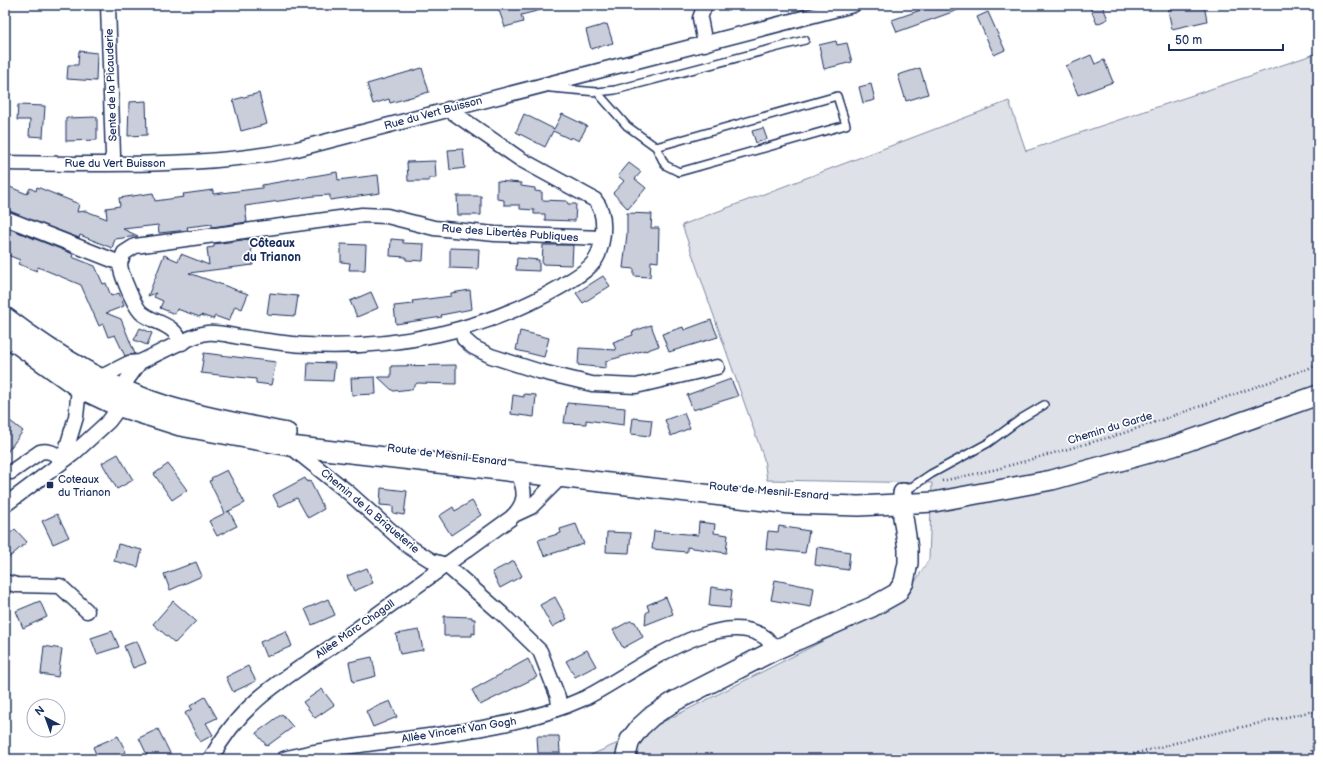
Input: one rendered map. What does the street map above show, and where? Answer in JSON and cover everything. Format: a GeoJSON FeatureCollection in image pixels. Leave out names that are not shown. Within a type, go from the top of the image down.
{"type":"FeatureCollection","features":[{"type":"Feature","properties":{"kind":"main road","name":"Route de Mesnil-Esnard"},"geometry":{"type":"LineString","coordinates":[[5,317],[48,348],[99,378],[123,388],[170,407],[289,434],[404,450],[793,495],[903,499]]}},
{"type":"Feature","properties":{"kind":"main road","name":"Route de Mesnil-Esnard"},"geometry":{"type":"LineString","coordinates":[[5,335],[79,388],[117,406],[180,426],[290,446],[791,504],[859,506],[903,499]]}},
{"type":"Feature","properties":{"kind":"main road"},"geometry":{"type":"LineString","coordinates":[[625,759],[630,740],[645,722],[675,701],[775,650],[872,607],[897,593],[904,582],[908,563],[908,550],[902,517],[903,499],[981,492],[1052,480],[1138,457],[1318,396]]}},
{"type":"Feature","properties":{"kind":"street","name":"Sente de la Picauderie"},"geometry":{"type":"LineString","coordinates":[[108,5],[113,155],[110,164]]}},
{"type":"Feature","properties":{"kind":"street"},"geometry":{"type":"LineString","coordinates":[[705,5],[700,18],[705,44]]}},
{"type":"Feature","properties":{"kind":"street","name":"Rue du Vert Buisson"},"geometry":{"type":"LineString","coordinates":[[5,162],[110,164],[200,162],[257,157],[293,150],[535,86],[705,44],[853,5]]}},
{"type":"Feature","properties":{"kind":"street"},"geometry":{"type":"LineString","coordinates":[[63,460],[76,417],[79,388],[129,363],[140,362],[200,335],[213,333],[280,343],[305,345],[338,345],[406,340],[461,329],[520,307],[546,295],[576,277],[596,258],[602,238],[603,214],[595,200],[520,159],[448,109]]}},
{"type":"Feature","properties":{"kind":"street","name":"Rue des Libertés Publiques"},"geometry":{"type":"LineString","coordinates":[[120,263],[124,253],[135,246],[362,215],[387,216],[434,228],[495,234],[602,238]]}},
{"type":"Feature","properties":{"kind":"street"},"geometry":{"type":"LineString","coordinates":[[5,218],[120,263],[121,271],[138,309],[144,315],[169,327],[175,332],[182,343]]}},
{"type":"Feature","properties":{"kind":"street"},"geometry":{"type":"LineString","coordinates":[[461,329],[464,339],[473,347],[491,356],[538,371],[592,384],[636,386],[717,367]]}},
{"type":"Feature","properties":{"kind":"street"},"geometry":{"type":"LineString","coordinates":[[5,504],[44,477],[63,460],[73,454],[109,421],[115,413],[123,388],[140,362]]}},
{"type":"Feature","properties":{"kind":"street","name":"Chemin de la Briqueterie"},"geometry":{"type":"LineString","coordinates":[[290,446],[349,493],[408,546],[432,561],[446,565],[502,614],[540,651],[558,697],[559,708]]}},
{"type":"Feature","properties":{"kind":"street"},"geometry":{"type":"LineString","coordinates":[[5,472],[11,472],[40,452],[46,450],[63,460]]}},
{"type":"Feature","properties":{"kind":"street"},"geometry":{"type":"LineString","coordinates":[[516,514],[524,499],[525,493],[524,486],[518,473]]}},
{"type":"Feature","properties":{"kind":"street","name":"Allée Marc Chagall"},"geometry":{"type":"LineString","coordinates":[[211,759],[238,718],[267,690],[341,640],[516,514],[531,507],[560,478]]}},
{"type":"Feature","properties":{"kind":"street"},"geometry":{"type":"LineString","coordinates":[[5,582],[17,585],[60,586],[87,611]]}},
{"type":"Feature","properties":{"kind":"street","name":"Allée Vincent Van Gogh"},"geometry":{"type":"LineString","coordinates":[[284,759],[322,750],[506,724],[559,708],[585,698],[679,644],[714,632],[731,629],[747,631],[766,639],[775,650]]}},
{"type":"Feature","properties":{"kind":"lane"},"geometry":{"type":"LineString","coordinates":[[535,86],[597,92],[614,90],[805,40]]}},
{"type":"Feature","properties":{"kind":"lane"},"geometry":{"type":"LineString","coordinates":[[597,92],[627,126],[656,147],[665,165],[679,172],[846,125],[837,96],[656,147]]}},
{"type":"Feature","properties":{"kind":"lane"},"geometry":{"type":"LineString","coordinates":[[903,499],[931,474],[988,442],[1022,418],[1044,405]]}},
{"type":"Feature","properties":{"kind":"path","name":"Chemin du Garde"},"geometry":{"type":"LineString","coordinates":[[937,482],[997,469],[1121,434],[1318,365]]}},
{"type":"Feature","properties":{"kind":"path"},"geometry":{"type":"LineString","coordinates":[[1114,759],[1198,737],[1318,710]]}},
{"type":"Feature","properties":{"kind":"path"},"geometry":{"type":"LineString","coordinates":[[1309,759],[1318,731]]}},
{"type":"Feature","properties":{"kind":"shaded area"},"geometry":{"type":"Polygon","coordinates":[[[1318,53],[1318,759],[582,759],[647,730],[904,600],[929,559],[932,483],[767,480],[764,459],[682,225],[1009,101],[1026,151],[1318,53]]]}},
{"type":"Feature","properties":{"kind":"building"},"geometry":{"type":"Polygon","coordinates":[[[497,5],[544,5],[545,9],[521,15],[523,22],[505,27],[497,5]]]}},
{"type":"Feature","properties":{"kind":"building"},"geometry":{"type":"Polygon","coordinates":[[[935,5],[969,6],[897,32],[892,20],[935,5]]]}},
{"type":"Feature","properties":{"kind":"building"},"geometry":{"type":"Polygon","coordinates":[[[1089,5],[1102,5],[1108,19],[1097,24],[1089,5]]]}},
{"type":"Feature","properties":{"kind":"building"},"geometry":{"type":"Polygon","coordinates":[[[1190,5],[1204,5],[1207,21],[1172,29],[1168,10],[1190,5]]]}},
{"type":"Feature","properties":{"kind":"building"},"geometry":{"type":"Polygon","coordinates":[[[988,12],[1005,50],[994,55],[977,17],[988,12]]]}},
{"type":"Feature","properties":{"kind":"building"},"geometry":{"type":"Polygon","coordinates":[[[607,24],[613,43],[591,49],[586,30],[607,24]]]}},
{"type":"Feature","properties":{"kind":"building"},"geometry":{"type":"Polygon","coordinates":[[[836,41],[837,45],[847,43],[852,62],[824,69],[819,45],[836,41]]]}},
{"type":"Feature","properties":{"kind":"building"},"geometry":{"type":"Polygon","coordinates":[[[79,51],[97,53],[96,81],[67,79],[68,65],[78,65],[79,51]]]}},
{"type":"Feature","properties":{"kind":"building"},"geometry":{"type":"Polygon","coordinates":[[[1091,55],[1095,64],[1104,60],[1113,82],[1078,95],[1066,66],[1091,55]]]}},
{"type":"Feature","properties":{"kind":"building"},"geometry":{"type":"Polygon","coordinates":[[[422,68],[429,92],[390,103],[389,99],[373,104],[367,84],[422,68]]]}},
{"type":"Feature","properties":{"kind":"building"},"geometry":{"type":"Polygon","coordinates":[[[920,68],[928,94],[906,101],[898,75],[920,68]]]}},
{"type":"Feature","properties":{"kind":"building"},"geometry":{"type":"Polygon","coordinates":[[[871,84],[875,100],[863,103],[859,87],[871,84]]]}},
{"type":"Feature","properties":{"kind":"building"},"geometry":{"type":"Polygon","coordinates":[[[259,93],[267,124],[241,131],[233,100],[259,93]]]}},
{"type":"Feature","properties":{"kind":"building"},"geometry":{"type":"Polygon","coordinates":[[[146,101],[147,135],[128,136],[129,102],[146,101]]]}},
{"type":"Feature","properties":{"kind":"building"},"geometry":{"type":"Polygon","coordinates":[[[18,105],[45,106],[43,137],[29,136],[30,120],[17,120],[18,105]]]}},
{"type":"Feature","properties":{"kind":"building"},"geometry":{"type":"Polygon","coordinates":[[[524,114],[554,129],[562,114],[587,126],[579,141],[571,137],[570,139],[553,131],[545,147],[516,132],[524,114]]]}},
{"type":"Feature","properties":{"kind":"building"},"geometry":{"type":"Polygon","coordinates":[[[97,117],[97,140],[66,141],[66,118],[97,117]]]}},
{"type":"Feature","properties":{"kind":"building"},"geometry":{"type":"Polygon","coordinates":[[[763,128],[767,139],[756,143],[752,131],[763,128]]]}},
{"type":"Feature","properties":{"kind":"building"},"geometry":{"type":"Polygon","coordinates":[[[463,149],[465,168],[450,170],[448,150],[463,149]]]}},
{"type":"Feature","properties":{"kind":"building"},"geometry":{"type":"Polygon","coordinates":[[[435,161],[436,178],[429,178],[429,181],[408,181],[407,162],[435,161]]]}},
{"type":"Feature","properties":{"kind":"building"},"geometry":{"type":"Polygon","coordinates":[[[629,163],[641,172],[635,179],[646,188],[628,209],[613,193],[624,181],[618,176],[629,163]]]}},
{"type":"Feature","properties":{"kind":"building"},"geometry":{"type":"Polygon","coordinates":[[[337,172],[338,180],[378,175],[380,193],[330,200],[330,195],[314,196],[245,206],[247,222],[212,227],[212,224],[187,227],[188,230],[159,233],[158,225],[123,229],[138,236],[115,239],[112,248],[80,235],[79,238],[5,210],[5,200],[10,187],[27,194],[30,188],[36,191],[37,187],[79,204],[77,212],[86,211],[107,219],[106,208],[120,206],[119,198],[153,193],[155,201],[184,197],[183,194],[213,190],[213,194],[262,188],[262,185],[337,172]]]}},
{"type":"Feature","properties":{"kind":"building"},"geometry":{"type":"Polygon","coordinates":[[[497,181],[521,183],[521,186],[535,188],[535,191],[542,192],[542,200],[567,201],[568,204],[576,204],[575,221],[545,220],[545,214],[534,214],[534,210],[520,209],[520,205],[504,205],[504,200],[497,199],[497,181]]]}},
{"type":"Feature","properties":{"kind":"building"},"geometry":{"type":"Polygon","coordinates":[[[457,196],[481,196],[481,215],[458,215],[457,196]]]}},
{"type":"Feature","properties":{"kind":"building"},"geometry":{"type":"Polygon","coordinates":[[[627,213],[652,214],[651,228],[659,228],[658,262],[651,261],[650,277],[634,276],[634,269],[623,268],[627,234],[627,213]]]}},
{"type":"Feature","properties":{"kind":"building"},"geometry":{"type":"Polygon","coordinates":[[[5,227],[73,254],[72,257],[95,266],[103,284],[106,283],[111,296],[119,293],[124,306],[106,313],[121,319],[135,354],[125,356],[115,335],[108,337],[103,324],[99,326],[81,285],[38,267],[37,271],[18,264],[20,260],[5,254],[5,227]]]}},
{"type":"Feature","properties":{"kind":"building"},"geometry":{"type":"Polygon","coordinates":[[[250,239],[253,265],[189,273],[248,294],[242,309],[235,306],[229,321],[215,316],[213,319],[201,315],[200,317],[177,309],[175,314],[160,308],[163,301],[154,297],[156,293],[148,296],[164,255],[178,261],[181,254],[209,265],[207,248],[214,247],[214,244],[250,239]]]}},
{"type":"Feature","properties":{"kind":"building"},"geometry":{"type":"Polygon","coordinates":[[[391,239],[403,240],[403,243],[424,244],[423,261],[406,260],[406,257],[390,256],[391,239]]]}},
{"type":"Feature","properties":{"kind":"building"},"geometry":{"type":"Polygon","coordinates":[[[341,244],[366,245],[365,270],[349,270],[350,263],[341,262],[341,244]]]}},
{"type":"Feature","properties":{"kind":"building"},"geometry":{"type":"Polygon","coordinates":[[[543,245],[573,245],[572,265],[542,264],[543,245]]]}},
{"type":"Feature","properties":{"kind":"building"},"geometry":{"type":"Polygon","coordinates":[[[450,248],[479,249],[478,269],[450,268],[450,248]]]}},
{"type":"Feature","properties":{"kind":"building"},"geometry":{"type":"Polygon","coordinates":[[[517,258],[539,260],[539,271],[516,270],[517,258]]]}},
{"type":"Feature","properties":{"kind":"building"},"geometry":{"type":"Polygon","coordinates":[[[603,276],[610,286],[583,303],[576,293],[603,276]]]}},
{"type":"Feature","properties":{"kind":"building"},"geometry":{"type":"Polygon","coordinates":[[[470,290],[472,309],[441,315],[442,317],[396,324],[394,306],[413,304],[412,301],[451,296],[451,293],[470,290]]]}},
{"type":"Feature","properties":{"kind":"building"},"geometry":{"type":"Polygon","coordinates":[[[371,292],[378,308],[357,317],[350,301],[371,292]]]}},
{"type":"Feature","properties":{"kind":"building"},"geometry":{"type":"Polygon","coordinates":[[[270,293],[298,296],[295,316],[267,314],[270,293]]]}},
{"type":"Feature","properties":{"kind":"building"},"geometry":{"type":"Polygon","coordinates":[[[711,320],[718,337],[669,352],[662,334],[683,327],[684,330],[711,320]]]}},
{"type":"Feature","properties":{"kind":"building"},"geometry":{"type":"Polygon","coordinates":[[[651,325],[659,346],[606,361],[606,368],[578,365],[579,348],[616,350],[613,342],[633,335],[632,332],[651,325]]]}},
{"type":"Feature","properties":{"kind":"building"},"geometry":{"type":"Polygon","coordinates":[[[140,328],[152,333],[147,345],[134,340],[140,328]]]}},
{"type":"Feature","properties":{"kind":"building"},"geometry":{"type":"Polygon","coordinates":[[[520,331],[549,338],[544,357],[516,350],[520,331]]]}},
{"type":"Feature","properties":{"kind":"building"},"geometry":{"type":"Polygon","coordinates":[[[204,353],[276,362],[271,385],[256,383],[256,379],[201,373],[204,353]]]}},
{"type":"Feature","properties":{"kind":"building"},"geometry":{"type":"Polygon","coordinates":[[[308,362],[335,363],[333,381],[307,380],[308,362]]]}},
{"type":"Feature","properties":{"kind":"building"},"geometry":{"type":"Polygon","coordinates":[[[456,365],[456,384],[417,383],[412,389],[393,391],[378,377],[391,377],[391,366],[456,365]]]}},
{"type":"Feature","properties":{"kind":"building"},"geometry":{"type":"Polygon","coordinates":[[[375,377],[376,394],[352,395],[351,378],[375,377]]]}},
{"type":"Feature","properties":{"kind":"building"},"geometry":{"type":"Polygon","coordinates":[[[731,379],[738,396],[693,410],[687,395],[731,379]]]}},
{"type":"Feature","properties":{"kind":"building"},"geometry":{"type":"Polygon","coordinates":[[[524,394],[536,395],[534,417],[511,414],[513,395],[524,397],[524,394]]]}},
{"type":"Feature","properties":{"kind":"building"},"geometry":{"type":"Polygon","coordinates":[[[567,403],[625,408],[624,425],[586,420],[586,424],[564,423],[567,403]]]}},
{"type":"Feature","properties":{"kind":"building"},"geometry":{"type":"Polygon","coordinates":[[[684,413],[690,428],[671,436],[665,420],[684,413]]]}},
{"type":"Feature","properties":{"kind":"building"},"geometry":{"type":"Polygon","coordinates":[[[5,417],[23,431],[5,455],[5,417]]]}},
{"type":"Feature","properties":{"kind":"building"},"geometry":{"type":"Polygon","coordinates":[[[633,418],[652,420],[650,436],[631,434],[633,418]]]}},
{"type":"Feature","properties":{"kind":"building"},"geometry":{"type":"Polygon","coordinates":[[[118,454],[133,480],[117,489],[102,463],[118,454]]]}},
{"type":"Feature","properties":{"kind":"building"},"geometry":{"type":"Polygon","coordinates":[[[168,464],[187,490],[172,500],[154,474],[168,464]]]}},
{"type":"Feature","properties":{"kind":"building"},"geometry":{"type":"Polygon","coordinates":[[[227,470],[245,503],[229,511],[237,526],[217,536],[209,521],[225,513],[209,481],[212,480],[211,478],[227,470]]]}},
{"type":"Feature","properties":{"kind":"building"},"geometry":{"type":"Polygon","coordinates":[[[305,478],[307,482],[310,481],[324,509],[308,518],[297,498],[279,507],[273,495],[305,478]]]}},
{"type":"Feature","properties":{"kind":"building"},"geometry":{"type":"Polygon","coordinates":[[[381,488],[407,491],[404,515],[393,513],[393,506],[380,505],[381,488]]]}},
{"type":"Feature","properties":{"kind":"building"},"geometry":{"type":"Polygon","coordinates":[[[472,501],[481,515],[451,535],[439,516],[453,507],[455,511],[472,501]]]}},
{"type":"Feature","properties":{"kind":"building"},"geometry":{"type":"Polygon","coordinates":[[[57,514],[69,537],[53,544],[42,521],[57,514]]]}},
{"type":"Feature","properties":{"kind":"building"},"geometry":{"type":"Polygon","coordinates":[[[699,522],[715,524],[714,533],[728,535],[726,553],[687,547],[687,552],[652,549],[654,531],[698,535],[699,522]]]}},
{"type":"Feature","properties":{"kind":"building"},"geometry":{"type":"Polygon","coordinates":[[[576,524],[584,544],[544,556],[538,540],[561,533],[560,529],[576,524]]]}},
{"type":"Feature","properties":{"kind":"building"},"geometry":{"type":"Polygon","coordinates":[[[779,526],[809,531],[805,553],[766,549],[768,531],[778,532],[779,526]]]}},
{"type":"Feature","properties":{"kind":"building"},"geometry":{"type":"Polygon","coordinates":[[[15,529],[27,542],[5,561],[5,538],[15,529]]]}},
{"type":"Feature","properties":{"kind":"building"},"geometry":{"type":"Polygon","coordinates":[[[607,532],[631,533],[629,553],[606,552],[607,532]]]}},
{"type":"Feature","properties":{"kind":"building"},"geometry":{"type":"Polygon","coordinates":[[[118,544],[142,550],[138,567],[114,561],[118,544]]]}},
{"type":"Feature","properties":{"kind":"building"},"geometry":{"type":"Polygon","coordinates":[[[817,547],[850,552],[848,570],[815,565],[817,547]]]}},
{"type":"Feature","properties":{"kind":"building"},"geometry":{"type":"Polygon","coordinates":[[[514,561],[522,576],[500,588],[492,572],[514,561]]]}},
{"type":"Feature","properties":{"kind":"building"},"geometry":{"type":"Polygon","coordinates":[[[196,562],[202,576],[170,590],[164,574],[196,562]]]}},
{"type":"Feature","properties":{"kind":"building"},"geometry":{"type":"Polygon","coordinates":[[[367,568],[373,583],[354,591],[347,576],[367,568]]]}},
{"type":"Feature","properties":{"kind":"building"},"geometry":{"type":"Polygon","coordinates":[[[775,580],[814,588],[811,607],[771,600],[775,580]]]}},
{"type":"Feature","properties":{"kind":"building"},"geometry":{"type":"Polygon","coordinates":[[[711,587],[732,590],[730,608],[709,606],[711,587]]]}},
{"type":"Feature","properties":{"kind":"building"},"geometry":{"type":"Polygon","coordinates":[[[555,597],[567,619],[552,627],[540,605],[555,597]]]}},
{"type":"Feature","properties":{"kind":"building"},"geometry":{"type":"Polygon","coordinates":[[[666,597],[673,614],[645,625],[646,613],[649,611],[647,605],[666,597]]]}},
{"type":"Feature","properties":{"kind":"building"},"geometry":{"type":"Polygon","coordinates":[[[328,599],[335,615],[312,625],[305,609],[328,599]]]}},
{"type":"Feature","properties":{"kind":"building"},"geometry":{"type":"Polygon","coordinates":[[[40,601],[47,617],[23,628],[16,611],[40,601]]]}},
{"type":"Feature","properties":{"kind":"building"},"geometry":{"type":"Polygon","coordinates":[[[173,601],[196,621],[175,643],[153,624],[173,601]]]}},
{"type":"Feature","properties":{"kind":"building"},"geometry":{"type":"Polygon","coordinates":[[[444,616],[472,617],[472,619],[475,619],[475,634],[472,633],[472,636],[444,636],[444,616]]]}},
{"type":"Feature","properties":{"kind":"building"},"geometry":{"type":"Polygon","coordinates":[[[630,621],[635,622],[643,637],[623,648],[613,630],[630,621]]]}},
{"type":"Feature","properties":{"kind":"building"},"geometry":{"type":"Polygon","coordinates":[[[419,630],[423,650],[400,654],[396,634],[419,630]]]}},
{"type":"Feature","properties":{"kind":"building"},"geometry":{"type":"Polygon","coordinates":[[[112,631],[119,647],[97,654],[91,638],[112,631]]]}},
{"type":"Feature","properties":{"kind":"building"},"geometry":{"type":"Polygon","coordinates":[[[286,631],[292,646],[266,657],[260,642],[286,631]]]}},
{"type":"Feature","properties":{"kind":"building"},"geometry":{"type":"Polygon","coordinates":[[[137,641],[146,663],[133,668],[124,646],[137,641]]]}},
{"type":"Feature","properties":{"kind":"building"},"geometry":{"type":"Polygon","coordinates":[[[44,646],[62,649],[58,677],[41,674],[44,646]]]}},
{"type":"Feature","properties":{"kind":"building"},"geometry":{"type":"Polygon","coordinates":[[[587,650],[596,666],[575,677],[566,661],[587,650]]]}},
{"type":"Feature","properties":{"kind":"building"},"geometry":{"type":"Polygon","coordinates":[[[372,657],[376,676],[353,682],[349,662],[372,657]]]}},
{"type":"Feature","properties":{"kind":"building"},"geometry":{"type":"Polygon","coordinates":[[[528,659],[537,677],[480,705],[472,690],[528,659]]]}},
{"type":"Feature","properties":{"kind":"building"},"geometry":{"type":"Polygon","coordinates":[[[248,666],[256,681],[233,692],[226,677],[248,666]]]}},
{"type":"Feature","properties":{"kind":"building"},"geometry":{"type":"Polygon","coordinates":[[[322,689],[334,705],[315,718],[303,702],[322,689]]]}},
{"type":"Feature","properties":{"kind":"building"},"geometry":{"type":"Polygon","coordinates":[[[205,697],[217,718],[206,723],[213,735],[200,742],[185,713],[192,709],[190,706],[205,697]]]}},
{"type":"Feature","properties":{"kind":"building"},"geometry":{"type":"Polygon","coordinates":[[[390,701],[397,717],[373,727],[366,711],[390,701]]]}},
{"type":"Feature","properties":{"kind":"building"},"geometry":{"type":"Polygon","coordinates":[[[282,714],[293,727],[267,746],[256,733],[282,714]]]}},
{"type":"Feature","properties":{"kind":"building"},"geometry":{"type":"Polygon","coordinates":[[[158,729],[173,759],[149,759],[139,738],[158,729]]]}},
{"type":"Feature","properties":{"kind":"building"},"geometry":{"type":"Polygon","coordinates":[[[118,736],[126,752],[111,759],[98,759],[93,747],[118,736]]]}},
{"type":"Feature","properties":{"kind":"building"},"geometry":{"type":"Polygon","coordinates":[[[537,736],[559,736],[560,753],[538,753],[537,736]]]}},
{"type":"Feature","properties":{"kind":"place","name":"Coteaux du Trianon"},"geometry":{"type":"Point","coordinates":[50,485]}},
{"type":"Feature","properties":{"kind":"district","name":"Côteaux du Trianon"},"geometry":{"type":"Point","coordinates":[272,250]}}]}
